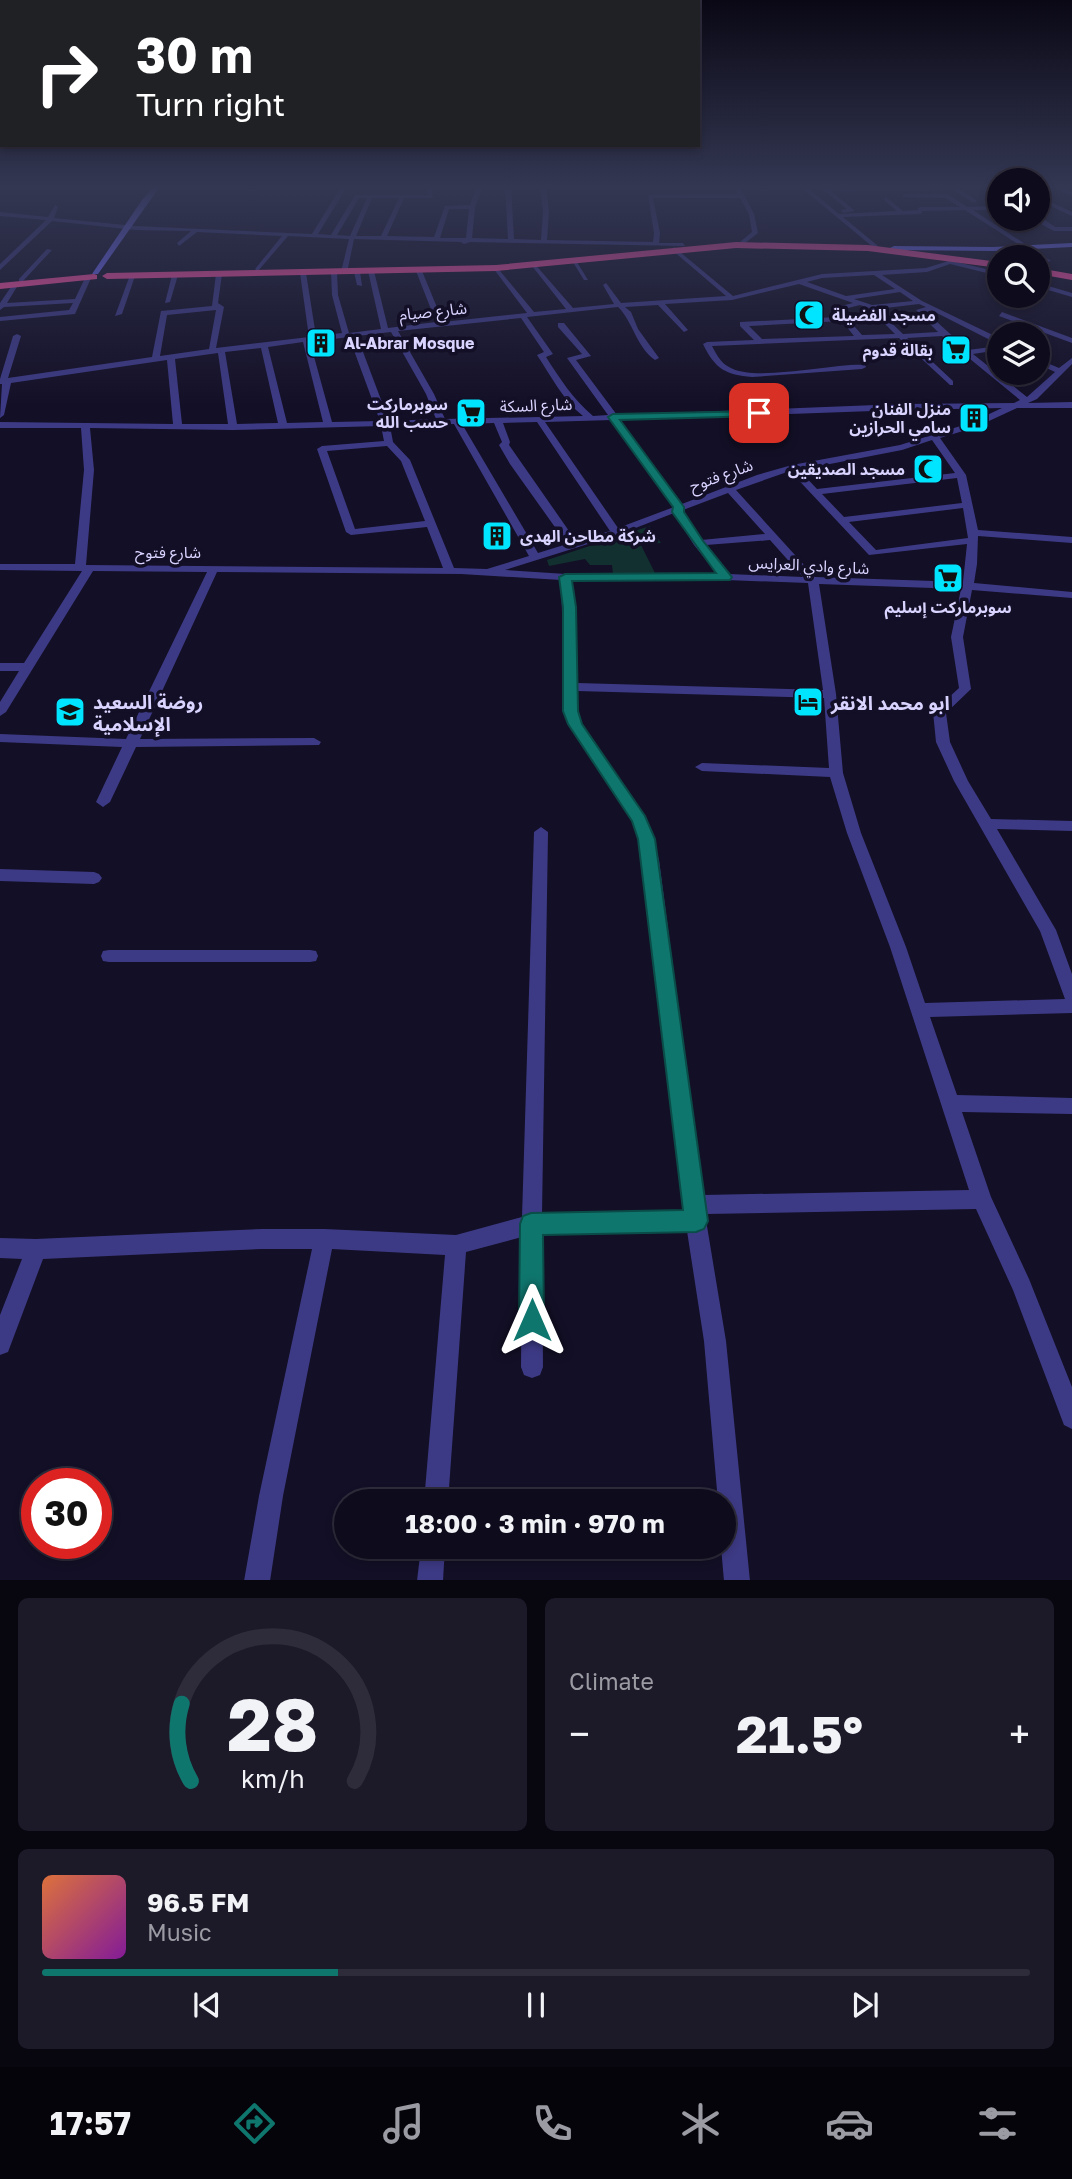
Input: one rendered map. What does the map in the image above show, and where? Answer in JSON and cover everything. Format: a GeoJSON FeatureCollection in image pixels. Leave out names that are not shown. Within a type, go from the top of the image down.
{"type":"FeatureCollection","features":[{"type":"Feature","properties":{"kind":"highway"},"geometry":{"type":"LineString","coordinates":[[117,262],[138,274],[553,259]]}},
{"type":"Feature","properties":{"kind":"highway"},"geometry":{"type":"LineString","coordinates":[[0,284],[109,274],[496,268],[583,259]]}},
{"type":"Feature","properties":{"kind":"highway"},"geometry":{"type":"LineString","coordinates":[[946,259],[987,263]]}},
{"type":"Feature","properties":{"kind":"highway"},"geometry":{"type":"LineString","coordinates":[[1050,272],[1072,276]]}},
{"type":"Feature","properties":{"kind":"main road"},"geometry":{"type":"LineString","coordinates":[[92,275],[104,259]]}},
{"type":"Feature","properties":{"kind":"street"},"geometry":{"type":"LineString","coordinates":[[1,307],[18,282],[41,259]]}},
{"type":"Feature","properties":{"kind":"street"},"geometry":{"type":"LineString","coordinates":[[258,269],[266,259]]}},
{"type":"Feature","properties":{"kind":"street"},"geometry":{"type":"LineString","coordinates":[[345,268],[347,259]]}},
{"type":"Feature","properties":{"kind":"street"},"geometry":{"type":"LineString","coordinates":[[690,259],[732,298]]}},
{"type":"Feature","properties":{"kind":"street"},"geometry":{"type":"LineString","coordinates":[[946,259],[987,270]]}},
{"type":"Feature","properties":{"kind":"street"},"geometry":{"type":"LineString","coordinates":[[573,260],[586,279]]}},
{"type":"Feature","properties":{"kind":"street","name":"شارع صيام"},"geometry":{"type":"LineString","coordinates":[[4,382],[216,351],[440,324],[732,298],[843,274],[927,270],[953,260]]}},
{"type":"Feature","properties":{"kind":"street"},"geometry":{"type":"LineString","coordinates":[[534,265],[572,311]]}},
{"type":"Feature","properties":{"kind":"street"},"geometry":{"type":"LineString","coordinates":[[496,268],[533,315]]}},
{"type":"Feature","properties":{"kind":"street"},"geometry":{"type":"LineString","coordinates":[[371,271],[389,330],[430,394],[441,421]]}},
{"type":"Feature","properties":{"kind":"street"},"geometry":{"type":"LineString","coordinates":[[419,271],[440,324]]}},
{"type":"Feature","properties":{"kind":"street"},"geometry":{"type":"LineString","coordinates":[[303,272],[309,340],[328,423]]}},
{"type":"Feature","properties":{"kind":"street"},"geometry":{"type":"LineString","coordinates":[[334,272],[335,295],[385,422],[389,443],[405,460],[430,524],[456,571]]}},
{"type":"Feature","properties":{"kind":"street"},"geometry":{"type":"LineString","coordinates":[[357,272],[360,285]]}},
{"type":"Feature","properties":{"kind":"street"},"geometry":{"type":"LineString","coordinates":[[875,273],[920,302],[987,335]]}},
{"type":"Feature","properties":{"kind":"street"},"geometry":{"type":"LineString","coordinates":[[118,314],[138,274]]}},
{"type":"Feature","properties":{"kind":"street"},"geometry":{"type":"LineString","coordinates":[[219,274],[214,304],[220,307]]}},
{"type":"Feature","properties":{"kind":"street"},"geometry":{"type":"LineString","coordinates":[[816,286],[855,282],[843,274]]}},
{"type":"Feature","properties":{"kind":"street"},"geometry":{"type":"LineString","coordinates":[[0,319],[72,312],[92,275]]}},
{"type":"Feature","properties":{"kind":"street"},"geometry":{"type":"LineString","coordinates":[[167,302],[175,275]]}},
{"type":"Feature","properties":{"kind":"street"},"geometry":{"type":"LineString","coordinates":[[800,282],[871,307],[920,302]]}},
{"type":"Feature","properties":{"kind":"street"},"geometry":{"type":"LineString","coordinates":[[606,285],[655,358]]}},
{"type":"Feature","properties":{"kind":"street"},"geometry":{"type":"LineString","coordinates":[[864,288],[872,293]]}},
{"type":"Feature","properties":{"kind":"street"},"geometry":{"type":"LineString","coordinates":[[1050,289],[1072,295]]}},
{"type":"Feature","properties":{"kind":"street"},"geometry":{"type":"LineString","coordinates":[[843,298],[899,290]]}},
{"type":"Feature","properties":{"kind":"street"},"geometry":{"type":"LineString","coordinates":[[1,307],[77,301]]}},
{"type":"Feature","properties":{"kind":"street"},"geometry":{"type":"LineString","coordinates":[[660,303],[684,330]]}},
{"type":"Feature","properties":{"kind":"street"},"geometry":{"type":"LineString","coordinates":[[857,304],[835,309],[860,338]]}},
{"type":"Feature","properties":{"kind":"street"},"geometry":{"type":"LineString","coordinates":[[220,307],[216,351],[233,427]]}},
{"type":"Feature","properties":{"kind":"street"},"geometry":{"type":"LineString","coordinates":[[156,359],[164,313],[220,307]]}},
{"type":"Feature","properties":{"kind":"street"},"geometry":{"type":"LineString","coordinates":[[871,307],[950,383]]}},
{"type":"Feature","properties":{"kind":"street"},"geometry":{"type":"LineString","coordinates":[[934,309],[920,310],[944,334],[1025,400]]}},
{"type":"Feature","properties":{"kind":"street"},"geometry":{"type":"LineString","coordinates":[[1002,314],[1072,341]]}},
{"type":"Feature","properties":{"kind":"street"},"geometry":{"type":"LineString","coordinates":[[523,316],[549,354],[541,355],[562,387],[579,410],[590,417]]}},
{"type":"Feature","properties":{"kind":"street"},"geometry":{"type":"LineString","coordinates":[[759,341],[743,324],[843,319]]}},
{"type":"Feature","properties":{"kind":"street"},"geometry":{"type":"LineString","coordinates":[[561,325],[587,356],[571,358],[679,507],[678,512],[698,543],[726,577]]}},
{"type":"Feature","properties":{"kind":"street"},"geometry":{"type":"LineString","coordinates":[[862,366],[761,375],[735,373],[724,367],[709,351],[708,344],[944,334]]}},
{"type":"Feature","properties":{"kind":"street"},"geometry":{"type":"LineString","coordinates":[[0,415],[4,382],[17,336]]}},
{"type":"Feature","properties":{"kind":"street"},"geometry":{"type":"LineString","coordinates":[[264,346],[283,425]]}},
{"type":"Feature","properties":{"kind":"street"},"geometry":{"type":"LineString","coordinates":[[967,352],[987,350]]}},
{"type":"Feature","properties":{"kind":"street"},"geometry":{"type":"LineString","coordinates":[[171,358],[177,428]]}},
{"type":"Feature","properties":{"kind":"street","name":"شارع فتوح"},"geometry":{"type":"LineString","coordinates":[[489,572],[616,532],[729,488],[792,468],[902,447],[973,425],[1034,397],[1072,360]]}},
{"type":"Feature","properties":{"kind":"street"},"geometry":{"type":"LineString","coordinates":[[1050,367],[1060,372]]}},
{"type":"Feature","properties":{"kind":"street","name":"شارع السكة"},"geometry":{"type":"LineString","coordinates":[[0,425],[233,427],[1072,405]]}},
{"type":"Feature","properties":{"kind":"street"},"geometry":{"type":"LineString","coordinates":[[539,419],[616,532]]}},
{"type":"Feature","properties":{"kind":"street"},"geometry":{"type":"LineString","coordinates":[[497,420],[506,442],[504,445],[515,464],[574,546]]}},
{"type":"Feature","properties":{"kind":"street"},"geometry":{"type":"LineString","coordinates":[[456,421],[535,557]]}},
{"type":"Feature","properties":{"kind":"street"},"geometry":{"type":"LineString","coordinates":[[0,712],[85,568],[89,470],[85,427]]}},
{"type":"Feature","properties":{"kind":"street"},"geometry":{"type":"LineString","coordinates":[[935,438],[961,475],[974,537],[968,586],[957,637],[965,689],[939,712],[943,742],[986,824],[1048,930],[1069,980],[1072,997]]}},
{"type":"Feature","properties":{"kind":"street"},"geometry":{"type":"LineString","coordinates":[[389,443],[322,449],[351,532],[430,524]]}},
{"type":"Feature","properties":{"kind":"street"},"geometry":{"type":"LineString","coordinates":[[792,468],[873,554],[974,537],[1072,540]]}},
{"type":"Feature","properties":{"kind":"street"},"geometry":{"type":"LineString","coordinates":[[816,492],[961,475]]}},
{"type":"Feature","properties":{"kind":"street"},"geometry":{"type":"LineString","coordinates":[[729,488],[813,581],[830,694],[836,773],[854,834],[898,947],[982,1199],[1067,1393],[1072,1417]]}},
{"type":"Feature","properties":{"kind":"street"},"geometry":{"type":"LineString","coordinates":[[841,520],[967,505]]}},
{"type":"Feature","properties":{"kind":"street"},"geometry":{"type":"LineString","coordinates":[[698,543],[771,537]]}},
{"type":"Feature","properties":{"kind":"street","name":"شارع فتوح"},"geometry":{"type":"LineString","coordinates":[[0,567],[456,571]]}},
{"type":"Feature","properties":{"kind":"street"},"geometry":{"type":"LineString","coordinates":[[103,802],[214,568]]}},
{"type":"Feature","properties":{"kind":"street","name":"شارع وادي العرايس"},"geometry":{"type":"LineString","coordinates":[[456,571],[565,577],[726,577],[968,586],[1072,595]]}},
{"type":"Feature","properties":{"kind":"street"},"geometry":{"type":"LineString","coordinates":[[565,577],[569,607],[571,711],[575,724],[640,820],[647,839],[715,1341],[737,1580]]}},
{"type":"Feature","properties":{"kind":"street"},"geometry":{"type":"LineString","coordinates":[[0,667],[28,667]]}},
{"type":"Feature","properties":{"kind":"street"},"geometry":{"type":"LineString","coordinates":[[570,687],[830,694]]}},
{"type":"Feature","properties":{"kind":"street"},"geometry":{"type":"LineString","coordinates":[[0,738],[132,743],[314,741]]}},
{"type":"Feature","properties":{"kind":"street"},"geometry":{"type":"LineString","coordinates":[[702,767],[836,773]]}},
{"type":"Feature","properties":{"kind":"street"},"geometry":{"type":"LineString","coordinates":[[986,824],[1072,826]]}},
{"type":"Feature","properties":{"kind":"street"},"geometry":{"type":"LineString","coordinates":[[532,1367],[531,1224],[541,832]]}},
{"type":"Feature","properties":{"kind":"street"},"geometry":{"type":"LineString","coordinates":[[0,875],[94,877]]}},
{"type":"Feature","properties":{"kind":"street"},"geometry":{"type":"LineString","coordinates":[[109,957],[310,956]]}},
{"type":"Feature","properties":{"kind":"street"},"geometry":{"type":"LineString","coordinates":[[918,1010],[1072,1006]]}},
{"type":"Feature","properties":{"kind":"street"},"geometry":{"type":"LineString","coordinates":[[949,1103],[1072,1106]]}},
{"type":"Feature","properties":{"kind":"street"},"geometry":{"type":"LineString","coordinates":[[0,1248],[324,1239],[457,1245],[531,1224],[982,1199]]}},
{"type":"Feature","properties":{"kind":"street"},"geometry":{"type":"LineString","coordinates":[[257,1580],[271,1496],[324,1239]]}},
{"type":"Feature","properties":{"kind":"street"},"geometry":{"type":"LineString","coordinates":[[437,1489],[457,1245]]}},
{"type":"Feature","properties":{"kind":"street"},"geometry":{"type":"LineString","coordinates":[[0,1344],[36,1249]]}},
{"type":"Feature","properties":{"kind":"street"},"geometry":{"type":"LineString","coordinates":[[430,1580],[432,1559]]}},
{"type":"Feature","properties":{"kind":"green space"},"geometry":{"type":"Polygon","coordinates":[[[650,526],[661,543],[641,545],[655,573],[613,574],[612,565],[590,565],[585,559],[549,566],[547,560],[650,526]]]}},
{"type":"Feature","properties":{"kind":"place","name":"مسجد الفضيلة"},"geometry":{"type":"Point","coordinates":[809,315]}},
{"type":"Feature","properties":{"kind":"place","name":"Al-Abrar Mosque"},"geometry":{"type":"Point","coordinates":[321,343]}},
{"type":"Feature","properties":{"kind":"place","name":"بقالة قدوم"},"geometry":{"type":"Point","coordinates":[956,350]}},
{"type":"Feature","properties":{"kind":"place","name":"سوبرماركت حسب الله"},"geometry":{"type":"Point","coordinates":[471,413]}},
{"type":"Feature","properties":{"kind":"place","name":"منزل الفنان سامي الحرازين"},"geometry":{"type":"Point","coordinates":[974,418]}},
{"type":"Feature","properties":{"kind":"place","name":"مسجد الصديقين"},"geometry":{"type":"Point","coordinates":[928,469]}},
{"type":"Feature","properties":{"kind":"place","name":"شركة مطاحن الهدى"},"geometry":{"type":"Point","coordinates":[497,536]}},
{"type":"Feature","properties":{"kind":"place","name":"سوبرماركت إسليم"},"geometry":{"type":"Point","coordinates":[948,578]}},
{"type":"Feature","properties":{"kind":"place","name":"ابو محمد الانقر"},"geometry":{"type":"Point","coordinates":[808,702]}},
{"type":"Feature","properties":{"kind":"place","name":"روضة السعيد الإسلامية"},"geometry":{"type":"Point","coordinates":[70,712]}},
{"type":"Feature","properties":{"kind":"route"},"geometry":{"type":"LineString","coordinates":[[532,1320],[531,1224],[696,1221],[647,839],[640,820],[575,724],[571,711],[569,607],[565,577],[726,577],[698,543],[678,512],[679,507],[613,417],[759,413]]}}]}
